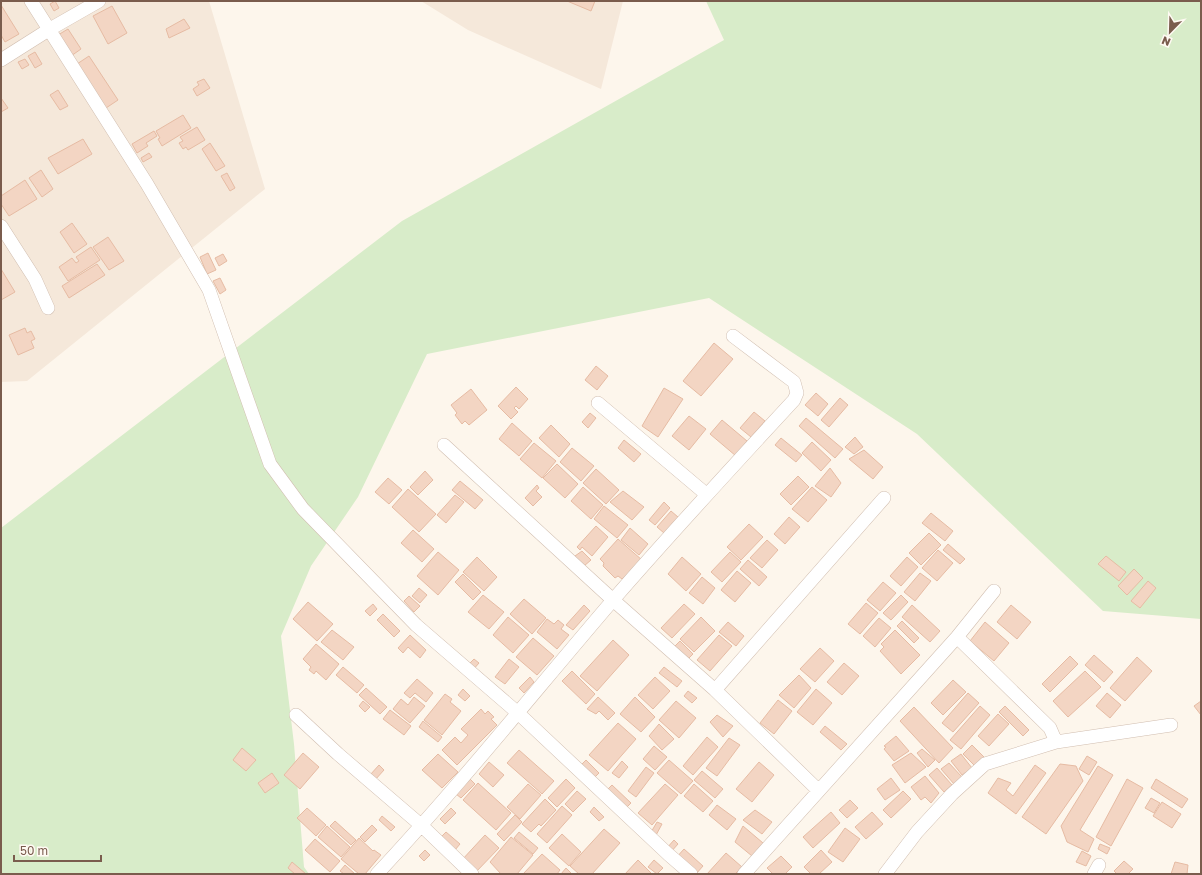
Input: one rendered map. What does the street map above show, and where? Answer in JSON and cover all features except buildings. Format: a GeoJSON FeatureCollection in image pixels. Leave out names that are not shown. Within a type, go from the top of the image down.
{"type":"FeatureCollection","features":[{"type":"Feature","properties":{"kind":"street"},"geometry":{"type":"LineString","coordinates":[[31,1],[147,184],[210,290],[270,464],[303,509],[411,620],[518,713],[691,874]]}},
{"type":"Feature","properties":{"kind":"street"},"geometry":{"type":"LineString","coordinates":[[1,60],[50,29],[99,1]]}},
{"type":"Feature","properties":{"kind":"street"},"geometry":{"type":"LineString","coordinates":[[1,226],[36,279],[48,308]]}},
{"type":"Feature","properties":{"kind":"street"},"geometry":{"type":"LineString","coordinates":[[377,874],[422,826],[613,600],[706,494],[794,400],[797,393],[794,382],[733,336]]}},
{"type":"Feature","properties":{"kind":"street"},"geometry":{"type":"LineString","coordinates":[[598,403],[706,494]]}},
{"type":"Feature","properties":{"kind":"street"},"geometry":{"type":"LineString","coordinates":[[444,445],[613,600],[715,690],[818,790]]}},
{"type":"Feature","properties":{"kind":"street"},"geometry":{"type":"LineString","coordinates":[[715,690],[884,498]]}},
{"type":"Feature","properties":{"kind":"street"},"geometry":{"type":"LineString","coordinates":[[744,874],[957,637],[994,591]]}},
{"type":"Feature","properties":{"kind":"street"},"geometry":{"type":"LineString","coordinates":[[957,637],[1050,728],[1056,742]]}},
{"type":"Feature","properties":{"kind":"street"},"geometry":{"type":"LineString","coordinates":[[296,715],[338,754],[422,826],[472,874]]}},
{"type":"Feature","properties":{"kind":"street"},"geometry":{"type":"LineString","coordinates":[[885,874],[917,832],[952,794],[985,764],[1056,742],[1171,725]]}},
{"type":"Feature","properties":{"kind":"shaded area"},"geometry":{"type":"Polygon","coordinates":[[[1,1],[209,1],[265,189],[27,381],[1,382],[1,1]]]}},
{"type":"Feature","properties":{"kind":"shaded area"},"geometry":{"type":"Polygon","coordinates":[[[421,1],[623,1],[601,89],[468,30],[421,1]]]}},
{"type":"Feature","properties":{"kind":"green space"},"geometry":{"type":"Polygon","coordinates":[[[706,1],[1201,1],[1201,619],[1103,611],[917,434],[709,298],[427,354],[358,497],[311,566],[281,636],[294,744],[304,867],[309,874],[1,874],[1,528],[402,221],[724,40],[706,1]]]}}]}
